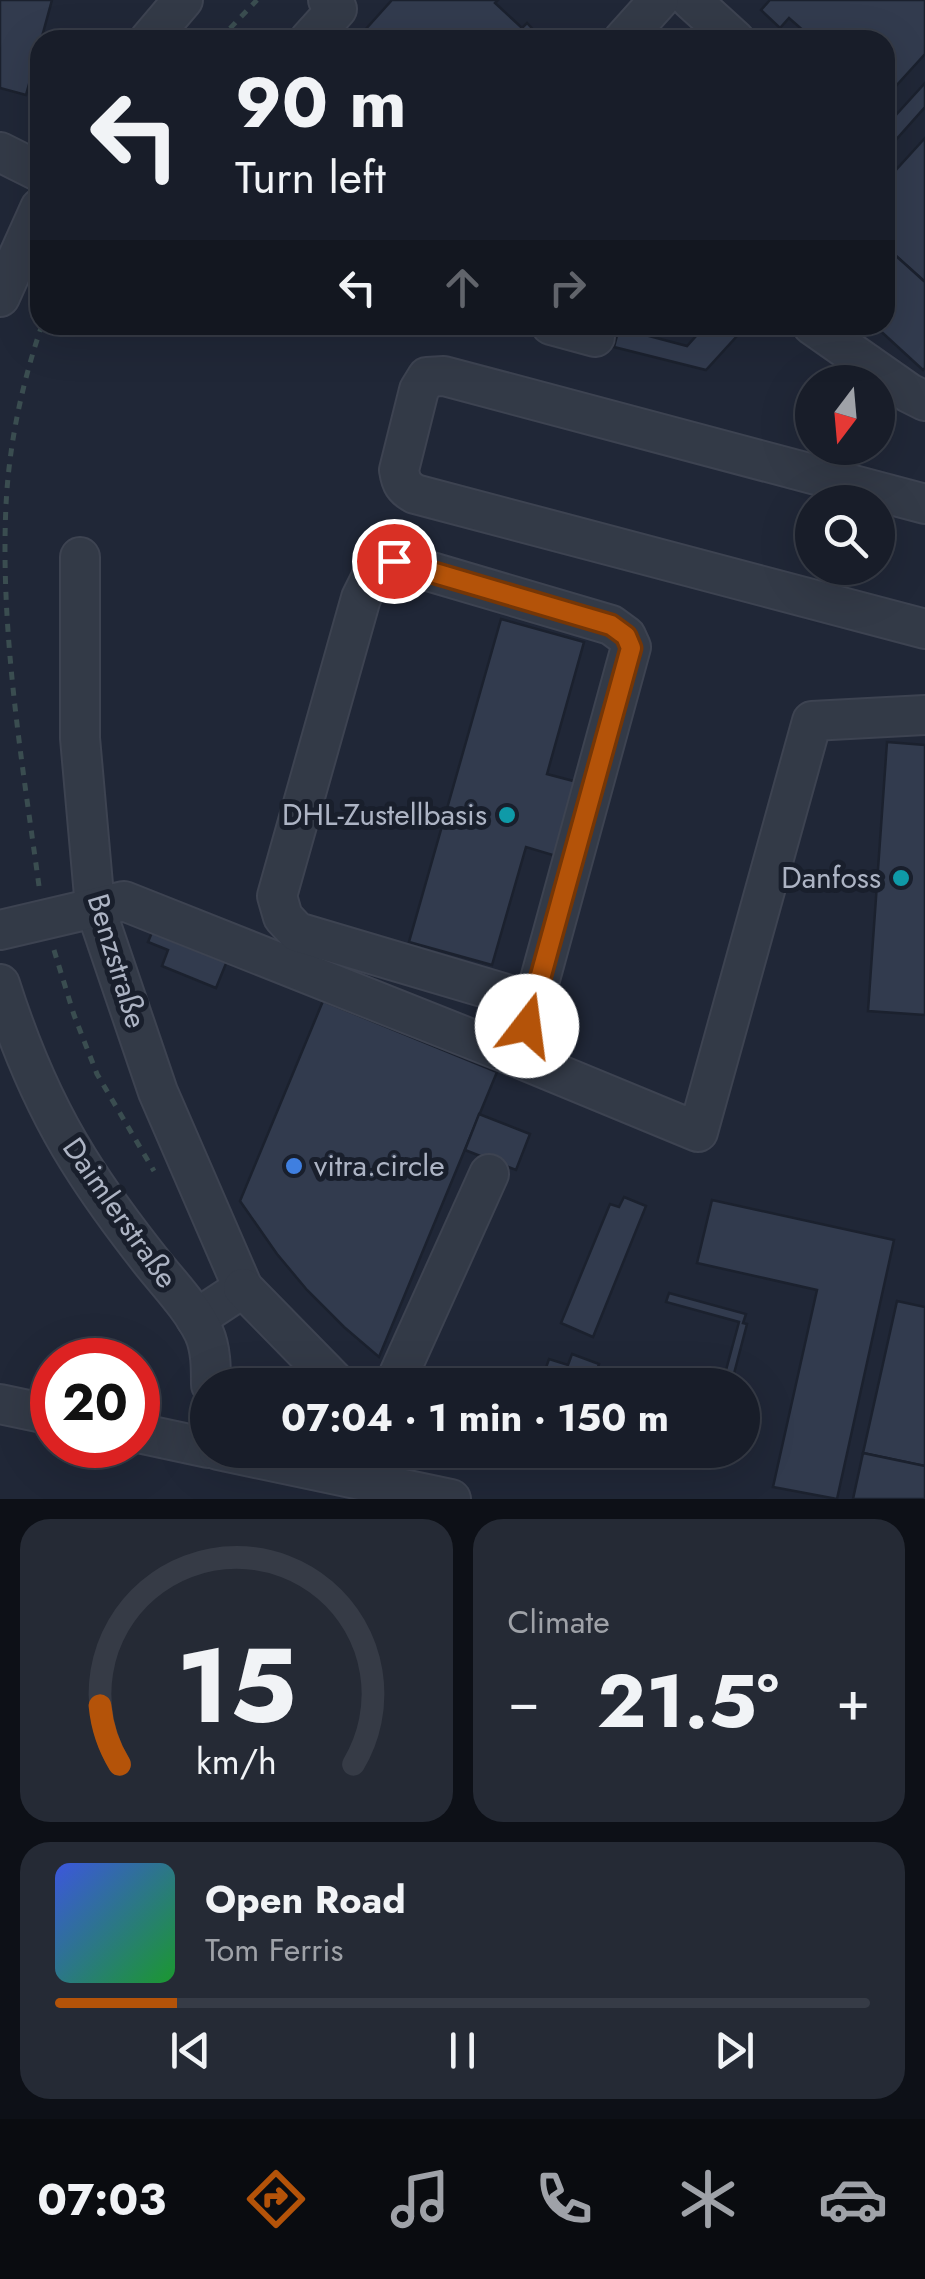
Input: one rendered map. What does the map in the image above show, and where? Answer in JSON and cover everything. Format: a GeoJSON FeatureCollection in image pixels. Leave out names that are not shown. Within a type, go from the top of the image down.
{"type":"FeatureCollection","features":[{"type":"Feature","properties":{"kind":"street"},"geometry":{"type":"LineString","coordinates":[[158,30],[183,0]]}},
{"type":"Feature","properties":{"kind":"street"},"geometry":{"type":"LineString","coordinates":[[631,30],[659,0]]}},
{"type":"Feature","properties":{"kind":"street"},"geometry":{"type":"LineString","coordinates":[[691,0],[724,30]]}},
{"type":"Feature","properties":{"kind":"street"},"geometry":{"type":"LineString","coordinates":[[317,30],[337,3]]}},
{"type":"Feature","properties":{"kind":"street"},"geometry":{"type":"LineString","coordinates":[[0,152],[30,167]]}},
{"type":"Feature","properties":{"kind":"street"},"geometry":{"type":"LineString","coordinates":[[0,297],[30,230]]}},
{"type":"Feature","properties":{"kind":"street"},"geometry":{"type":"LineString","coordinates":[[585,335],[595,338]]}},
{"type":"Feature","properties":{"kind":"street"},"geometry":{"type":"LineString","coordinates":[[826,335],[925,401]]}},
{"type":"Feature","properties":{"kind":"street"},"geometry":{"type":"LineString","coordinates":[[925,504],[444,376],[427,376],[419,390],[398,470],[400,481],[415,494],[925,628]]}},
{"type":"Feature","properties":{"kind":"street","name":"Benzstraße"},"geometry":{"type":"LineString","coordinates":[[80,557],[80,738],[95,907],[158,1092],[243,1288]]}},
{"type":"Feature","properties":{"kind":"street"},"geometry":{"type":"LineString","coordinates":[[514,1056],[527,1026],[631,648],[626,636],[611,625],[394,561],[373,574],[361,598],[278,896],[283,917],[297,932],[533,1002]]}},
{"type":"Feature","properties":{"kind":"street"},"geometry":{"type":"LineString","coordinates":[[0,930],[124,901],[698,1132],[812,721],[925,715]]}},
{"type":"Feature","properties":{"kind":"street","name":"Daimlerstraße"},"geometry":{"type":"LineString","coordinates":[[0,986],[42,1091],[74,1154],[196,1320],[209,1348],[210,1368]]}},
{"type":"Feature","properties":{"kind":"street"},"geometry":{"type":"LineString","coordinates":[[402,1368],[488,1174]]}},
{"type":"Feature","properties":{"kind":"street"},"geometry":{"type":"LineString","coordinates":[[196,1320],[243,1288],[321,1368]]}},
{"type":"Feature","properties":{"kind":"street"},"geometry":{"type":"LineString","coordinates":[[160,1438],[190,1444]]}},
{"type":"Feature","properties":{"kind":"street"},"geometry":{"type":"LineString","coordinates":[[304,1468],[451,1499]]}},
{"type":"Feature","properties":{"kind":"path"},"geometry":{"type":"LineString","coordinates":[[228,30],[257,0]]}},
{"type":"Feature","properties":{"kind":"path"},"geometry":{"type":"LineString","coordinates":[[39,335],[13,438],[6,503],[6,585],[39,888]]}},
{"type":"Feature","properties":{"kind":"path"},"geometry":{"type":"LineString","coordinates":[[52,944],[96,1074],[160,1182]]}},
{"type":"Feature","properties":{"kind":"building"},"geometry":{"type":"Polygon","coordinates":[[[0,0],[52,0],[44,30],[30,30],[30,80],[26,95],[0,88],[0,0]]]}},
{"type":"Feature","properties":{"kind":"building"},"geometry":{"type":"Polygon","coordinates":[[[392,0],[498,0],[495,3],[522,28],[527,23],[534,30],[365,30],[392,0]]]}},
{"type":"Feature","properties":{"kind":"building"},"geometry":{"type":"Polygon","coordinates":[[[770,0],[925,0],[925,54],[895,87],[895,30],[803,30],[789,18],[780,28],[761,10],[770,0]]]}},
{"type":"Feature","properties":{"kind":"building"},"geometry":{"type":"Polygon","coordinates":[[[925,83],[925,107],[895,141],[895,116],[925,83]]]}},
{"type":"Feature","properties":{"kind":"building"},"geometry":{"type":"Polygon","coordinates":[[[925,138],[925,282],[895,255],[895,171],[925,138]]]}},
{"type":"Feature","properties":{"kind":"building"},"geometry":{"type":"Polygon","coordinates":[[[895,255],[925,282],[923,370],[885,335],[895,335],[895,255]]]}},
{"type":"Feature","properties":{"kind":"building"},"geometry":{"type":"Polygon","coordinates":[[[617,335],[645,335],[687,346],[697,335],[738,335],[706,370],[614,347],[617,335]]]}},
{"type":"Feature","properties":{"kind":"building","name":"DHL-Zustellbasis"},"geometry":{"type":"Polygon","coordinates":[[[501,619],[584,642],[547,774],[577,782],[556,856],[526,847],[492,965],[409,942],[501,619]]]}},
{"type":"Feature","properties":{"kind":"building","name":"Danfoss"},"geometry":{"type":"Polygon","coordinates":[[[887,742],[925,745],[925,1015],[868,1011],[887,742]]]}},
{"type":"Feature","properties":{"kind":"building"},"geometry":{"type":"Polygon","coordinates":[[[153,930],[227,961],[216,988],[162,966],[168,950],[148,942],[153,930]]]}},
{"type":"Feature","properties":{"kind":"building"},"geometry":{"type":"Polygon","coordinates":[[[323,1001],[497,1072],[379,1357],[307,1290],[240,1201],[323,1001]]]}},
{"type":"Feature","properties":{"kind":"building"},"geometry":{"type":"Polygon","coordinates":[[[479,1114],[530,1134],[516,1170],[465,1150],[479,1114]]]}},
{"type":"Feature","properties":{"kind":"building"},"geometry":{"type":"Polygon","coordinates":[[[624,1197],[646,1206],[593,1337],[561,1323],[610,1204],[619,1207],[624,1197]]]}},
{"type":"Feature","properties":{"kind":"building"},"geometry":{"type":"Polygon","coordinates":[[[712,1200],[894,1240],[837,1499],[773,1487],[817,1290],[697,1263],[712,1200]]]}},
{"type":"Feature","properties":{"kind":"building"},"geometry":{"type":"Polygon","coordinates":[[[669,1293],[746,1314],[735,1368],[727,1368],[739,1322],[666,1302],[669,1293]]]}},
{"type":"Feature","properties":{"kind":"building"},"geometry":{"type":"Polygon","coordinates":[[[897,1301],[925,1307],[925,1466],[863,1453],[897,1301]]]}},
{"type":"Feature","properties":{"kind":"building"},"geometry":{"type":"Polygon","coordinates":[[[572,1354],[599,1364],[598,1368],[546,1368],[549,1359],[568,1365],[572,1354]]]}},
{"type":"Feature","properties":{"kind":"building"},"geometry":{"type":"Polygon","coordinates":[[[863,1453],[925,1466],[925,1499],[853,1499],[863,1453]]]}},
{"type":"Feature","properties":{"kind":"place","name":"DHL-Zustellbasis"},"geometry":{"type":"Point","coordinates":[507,815]}},
{"type":"Feature","properties":{"kind":"place","name":"Danfoss"},"geometry":{"type":"Point","coordinates":[901,878]}},
{"type":"Feature","properties":{"kind":"place","name":"vitra.circle"},"geometry":{"type":"Point","coordinates":[294,1166]}},
{"type":"Feature","properties":{"kind":"route"},"geometry":{"type":"LineString","coordinates":[[394,561],[611,625],[626,636],[631,648],[527,1026]]}}]}
